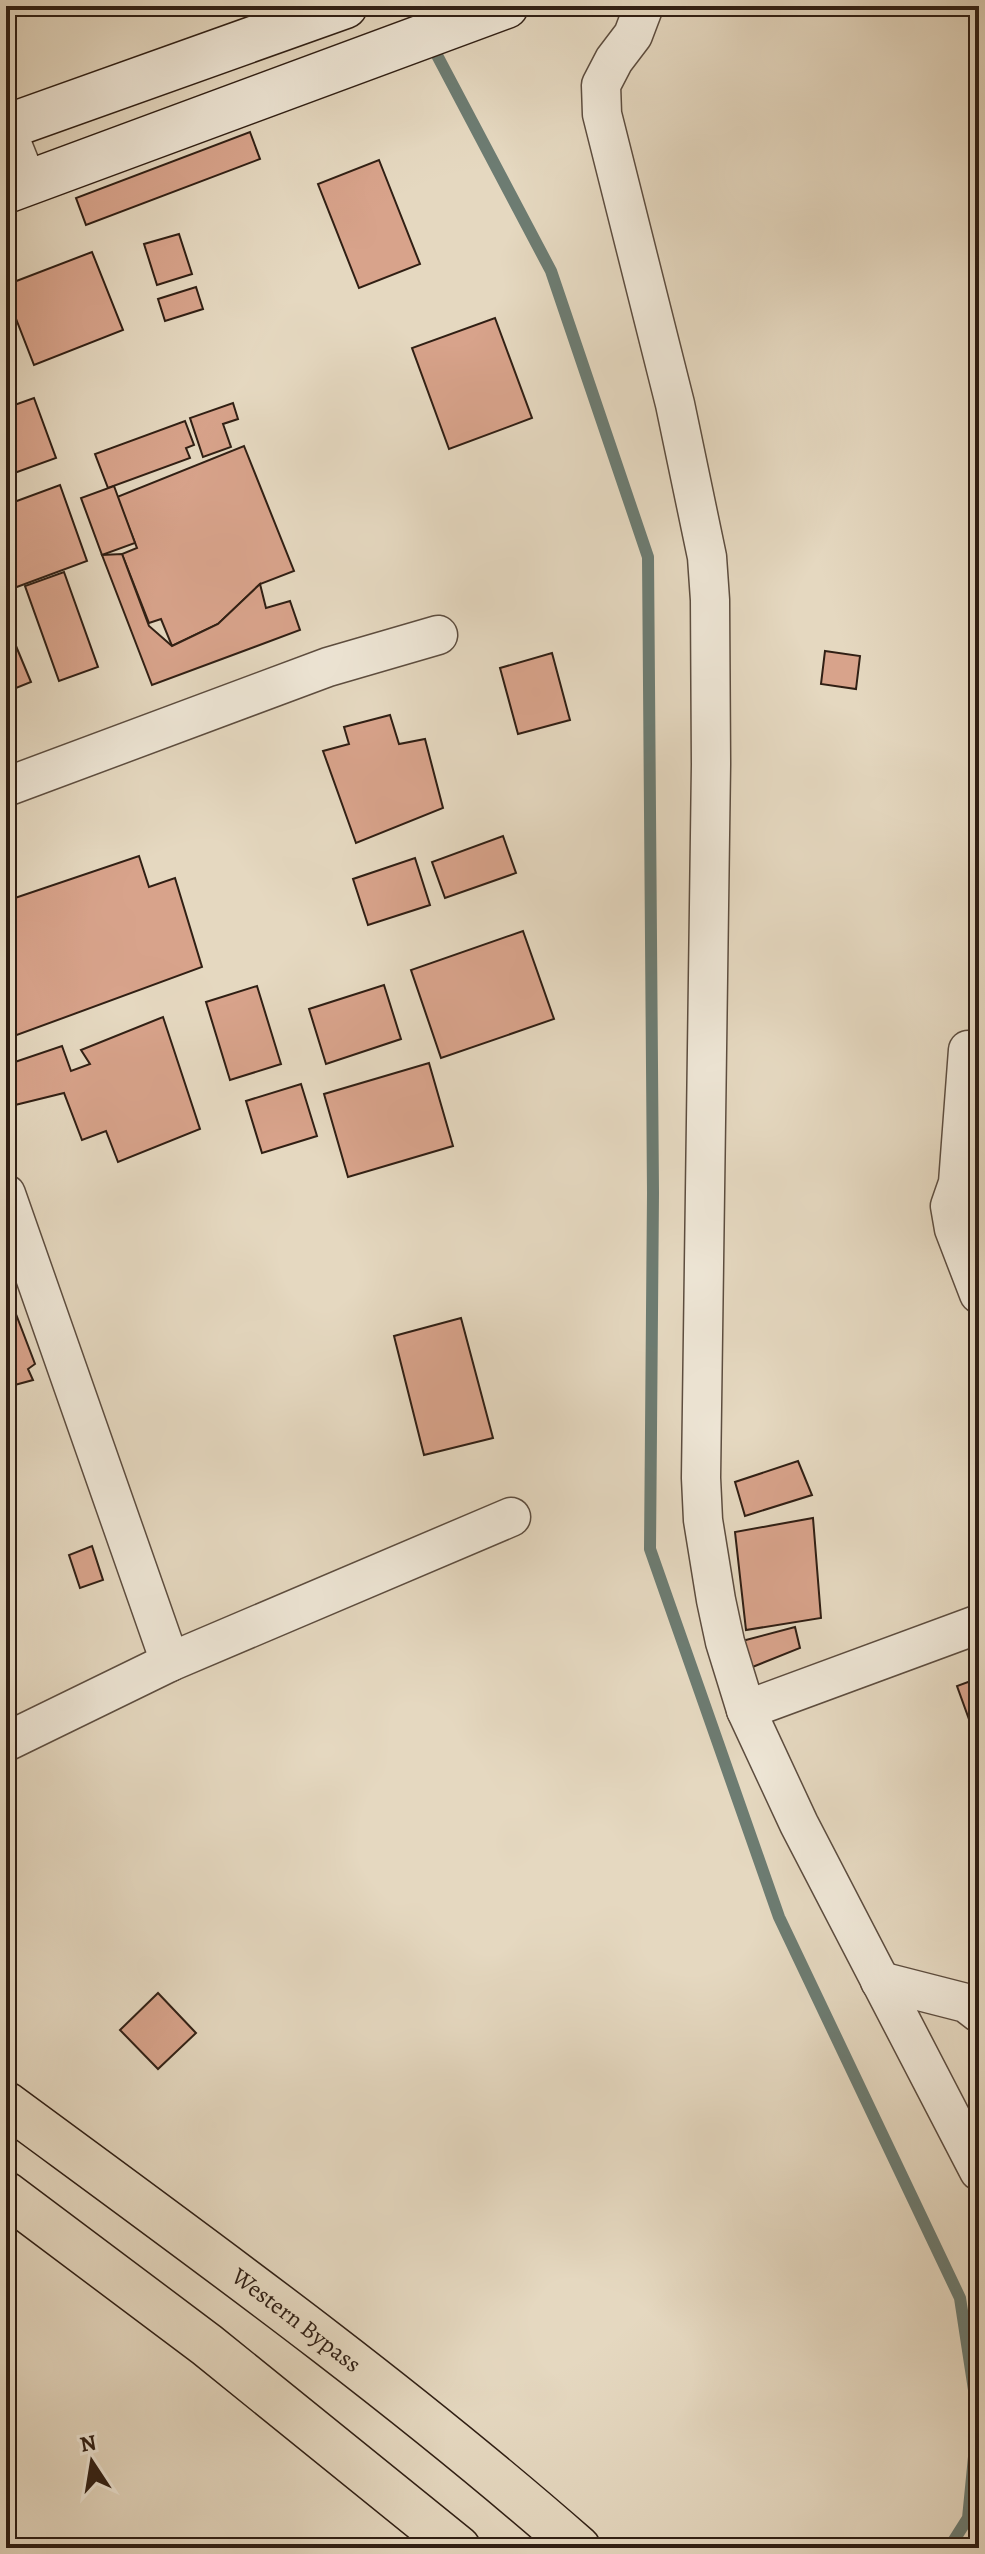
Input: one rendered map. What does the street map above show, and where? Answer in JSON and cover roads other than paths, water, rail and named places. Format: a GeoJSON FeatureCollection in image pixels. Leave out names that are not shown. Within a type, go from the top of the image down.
{"type":"FeatureCollection","features":[{"type":"Feature","properties":{"kind":"main road"},"geometry":{"type":"LineString","coordinates":[[6,128],[345,6]]}},
{"type":"Feature","properties":{"kind":"main road"},"geometry":{"type":"LineString","coordinates":[[17,188],[498,9]]}},
{"type":"Feature","properties":{"kind":"main road","name":"Western Bypass"},"geometry":{"type":"LineString","coordinates":[[6,2104],[249,2283],[506,2485],[578,2548]]}},
{"type":"Feature","properties":{"kind":"main road"},"geometry":{"type":"LineString","coordinates":[[6,2194],[207,2345],[458,2548]]}},
{"type":"Feature","properties":{"kind":"street"},"geometry":{"type":"LineString","coordinates":[[644,6],[633,35],[614,60],[601,85],[602,114],[675,404],[707,557],[710,590],[703,1520],[725,1642],[746,1710],[799,1824],[979,2171]]}},
{"type":"Feature","properties":{"kind":"street"},"geometry":{"type":"LineString","coordinates":[[6,128],[17,188]]}},
{"type":"Feature","properties":{"kind":"street"},"geometry":{"type":"LineString","coordinates":[[6,787],[328,667],[438,635]]}},
{"type":"Feature","properties":{"kind":"street"},"geometry":{"type":"LineString","coordinates":[[968,1050],[968,1173],[950,1206],[954,1229],[979,1294]]}},
{"type":"Feature","properties":{"kind":"street"},"geometry":{"type":"LineString","coordinates":[[6,1194],[170,1662]]}},
{"type":"Feature","properties":{"kind":"street"},"geometry":{"type":"LineString","coordinates":[[6,1742],[170,1662],[511,1517]]}},
{"type":"Feature","properties":{"kind":"street"},"geometry":{"type":"LineString","coordinates":[[746,1710],[979,1624]]}},
{"type":"Feature","properties":{"kind":"street"},"geometry":{"type":"LineString","coordinates":[[880,1981],[966,2003],[979,2013]]}},
{"type":"Feature","properties":{"kind":"waterway"},"geometry":{"type":"LineString","coordinates":[[411,6],[551,271],[648,557],[653,1193],[650,1549],[779,1917],[960,2298],[978,2416],[968,2518],[949,2548]]}}]}
